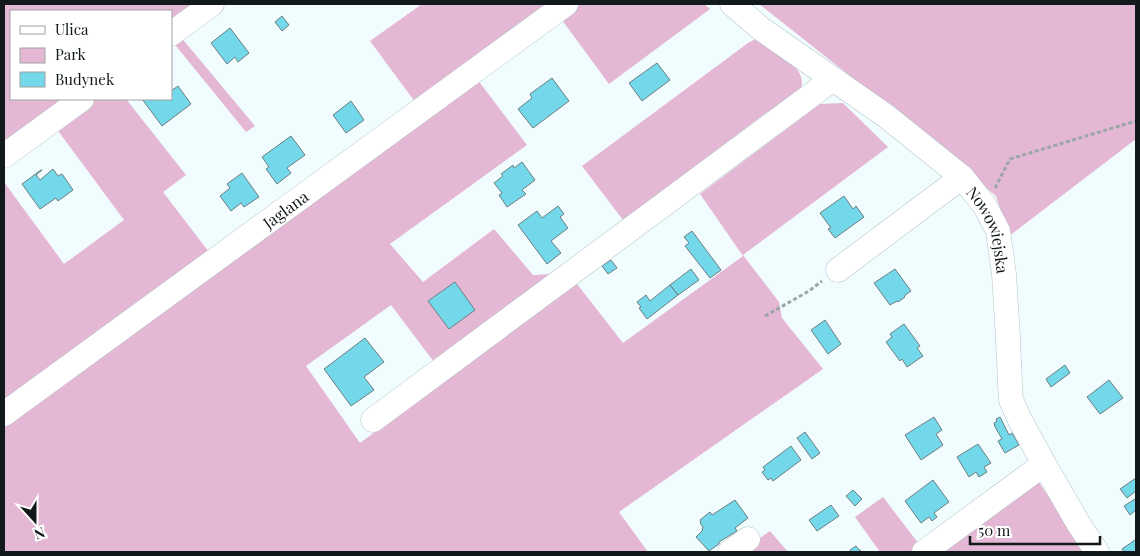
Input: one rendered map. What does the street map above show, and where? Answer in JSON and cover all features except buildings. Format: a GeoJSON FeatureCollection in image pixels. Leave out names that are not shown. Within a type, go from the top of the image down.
{"type":"FeatureCollection","features":[{"type":"Feature","properties":{"kind":"street"},"geometry":{"type":"LineString","coordinates":[[172,33],[212,4]]}},
{"type":"Feature","properties":{"kind":"street","name":"Jaglana"},"geometry":{"type":"LineString","coordinates":[[4,414],[566,4]]}},
{"type":"Feature","properties":{"kind":"street","name":"Nowowiejska"},"geometry":{"type":"LineString","coordinates":[[732,4],[760,28],[886,116],[962,177],[986,206],[998,231],[1004,274],[1011,400],[1044,464],[1097,552]]}},
{"type":"Feature","properties":{"kind":"street"},"geometry":{"type":"LineString","coordinates":[[373,420],[833,79]]}},
{"type":"Feature","properties":{"kind":"street"},"geometry":{"type":"LineString","coordinates":[[4,156],[81,100]]}},
{"type":"Feature","properties":{"kind":"street"},"geometry":{"type":"LineString","coordinates":[[838,270],[962,177]]}},
{"type":"Feature","properties":{"kind":"street"},"geometry":{"type":"LineString","coordinates":[[924,552],[1044,464]]}},
{"type":"Feature","properties":{"kind":"path"},"geometry":{"type":"LineString","coordinates":[[986,206],[1010,159],[1136,121]]}},
{"type":"Feature","properties":{"kind":"path"},"geometry":{"type":"LineString","coordinates":[[765,316],[809,291],[838,270]]}},
{"type":"Feature","properties":{"kind":"green space"},"geometry":{"type":"Polygon","coordinates":[[[4,4],[201,4],[172,24],[172,10],[10,10],[10,100],[68,100],[4,146],[4,4]]]}},
{"type":"Feature","properties":{"kind":"green space"},"geometry":{"type":"Polygon","coordinates":[[[422,4],[550,4],[418,106],[370,41],[422,4]]]}},
{"type":"Feature","properties":{"kind":"green space"},"geometry":{"type":"Polygon","coordinates":[[[576,4],[704,4],[710,9],[609,84],[559,16],[576,4]]]}},
{"type":"Feature","properties":{"kind":"green space"},"geometry":{"type":"Polygon","coordinates":[[[759,4],[1136,4],[1136,139],[1009,236],[996,196],[864,87],[759,4]]]}},
{"type":"Feature","properties":{"kind":"green space"},"geometry":{"type":"Polygon","coordinates":[[[180,36],[255,126],[246,132],[172,41],[180,36]]]}},
{"type":"Feature","properties":{"kind":"green space"},"geometry":{"type":"Polygon","coordinates":[[[757,38],[792,63],[801,76],[802,83],[798,95],[767,112],[623,220],[582,166],[757,38]]]}},
{"type":"Feature","properties":{"kind":"green space"},"geometry":{"type":"Polygon","coordinates":[[[474,75],[527,145],[390,244],[423,282],[494,229],[533,275],[551,274],[434,362],[391,305],[306,366],[360,443],[577,284],[623,343],[743,256],[700,194],[820,104],[843,103],[888,147],[743,255],[779,302],[782,318],[823,369],[619,512],[648,552],[4,552],[4,419],[474,75]]]}},
{"type":"Feature","properties":{"kind":"green space"},"geometry":{"type":"Polygon","coordinates":[[[94,100],[127,100],[186,175],[163,192],[212,256],[4,408],[4,182],[64,264],[124,220],[56,128],[94,100]]]}},
{"type":"Feature","properties":{"kind":"green space"},"geometry":{"type":"Polygon","coordinates":[[[1036,478],[1086,552],[934,552],[1036,478]]]}},
{"type":"Feature","properties":{"kind":"green space"},"geometry":{"type":"Polygon","coordinates":[[[883,497],[922,548],[916,552],[880,552],[855,517],[883,497]]]}},
{"type":"Feature","properties":{"kind":"green space"},"geometry":{"type":"Polygon","coordinates":[[[770,531],[788,552],[740,552],[770,531]]]}}]}
